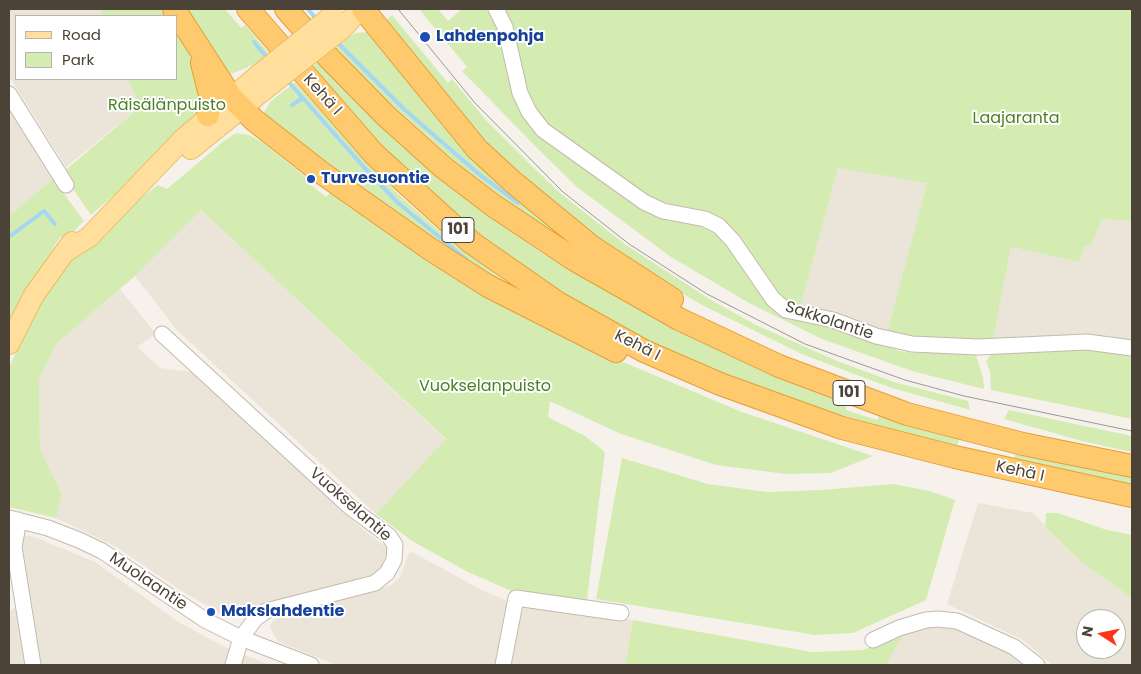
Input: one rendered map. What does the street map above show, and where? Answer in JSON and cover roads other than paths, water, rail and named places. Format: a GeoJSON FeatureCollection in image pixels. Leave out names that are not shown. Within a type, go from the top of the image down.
{"type":"FeatureCollection","features":[{"type":"Feature","properties":{"kind":"highway","name":"Kehä I"},"geometry":{"type":"LineString","coordinates":[[248,9],[374,154],[472,243],[558,304],[644,351],[720,384],[842,428],[955,457],[1132,496]]}},
{"type":"Feature","properties":{"kind":"highway","name":"Kehä I"},"geometry":{"type":"LineString","coordinates":[[286,9],[329,58],[385,115],[444,168],[494,206],[575,260],[679,319],[740,348],[857,397],[961,429],[1132,466]]}},
{"type":"Feature","properties":{"kind":"highway"},"geometry":{"type":"LineString","coordinates":[[361,9],[477,149],[513,182],[592,247],[686,308],[740,348]]}},
{"type":"Feature","properties":{"kind":"highway"},"geometry":{"type":"LineString","coordinates":[[178,15],[237,102],[262,125],[366,206],[430,250],[488,286],[639,362],[720,384]]}},
{"type":"Feature","properties":{"kind":"highway"},"geometry":{"type":"LineString","coordinates":[[194,41],[210,95],[208,115]]}},
{"type":"Feature","properties":{"kind":"main road"},"geometry":{"type":"LineString","coordinates":[[156,168],[192,148],[237,102],[339,17],[361,9]]}},
{"type":"Feature","properties":{"kind":"main road"},"geometry":{"type":"LineString","coordinates":[[9,344],[34,295],[81,230],[99,212],[133,190],[208,115],[237,102]]}},
{"type":"Feature","properties":{"kind":"street","name":"Sakkolantie"},"geometry":{"type":"LineString","coordinates":[[496,9],[505,27],[520,93],[529,112],[543,130],[644,202],[663,211],[705,219],[719,226],[733,241],[773,299],[786,310],[834,320],[876,336],[912,344],[978,347],[1087,342],[1132,348]]}},
{"type":"Feature","properties":{"kind":"street"},"geometry":{"type":"LineString","coordinates":[[9,94],[66,184]]}},
{"type":"Feature","properties":{"kind":"street","name":"Vuokselantie"},"geometry":{"type":"LineString","coordinates":[[162,334],[350,507],[389,536],[395,545],[394,560],[387,573],[375,583],[266,611],[252,622],[241,638]]}},
{"type":"Feature","properties":{"kind":"street"},"geometry":{"type":"LineString","coordinates":[[14,519],[14,548],[33,665]]}},
{"type":"Feature","properties":{"kind":"street","name":"Muolaantie"},"geometry":{"type":"LineString","coordinates":[[14,519],[48,528],[102,551],[205,620],[241,638],[311,665]]}},
{"type":"Feature","properties":{"kind":"street"},"geometry":{"type":"LineString","coordinates":[[503,665],[516,598],[621,613]]}},
{"type":"Feature","properties":{"kind":"street"},"geometry":{"type":"LineString","coordinates":[[874,640],[899,628],[926,620],[957,621],[1014,647],[1037,665]]}},
{"type":"Feature","properties":{"kind":"street"},"geometry":{"type":"LineString","coordinates":[[233,665],[241,638]]}},
{"type":"Feature","properties":{"kind":"waterway"},"geometry":{"type":"LineString","coordinates":[[308,9],[317,20]]}},
{"type":"Feature","properties":{"kind":"waterway"},"geometry":{"type":"LineString","coordinates":[[254,42],[269,60]]}},
{"type":"Feature","properties":{"kind":"waterway"},"geometry":{"type":"LineString","coordinates":[[337,42],[406,111],[480,175],[518,203]]}},
{"type":"Feature","properties":{"kind":"waterway"},"geometry":{"type":"LineString","coordinates":[[287,80],[397,202],[467,260]]}},
{"type":"Feature","properties":{"kind":"waterway"},"geometry":{"type":"LineString","coordinates":[[292,105],[301,99]]}},
{"type":"Feature","properties":{"kind":"waterway"},"geometry":{"type":"LineString","coordinates":[[9,237],[44,211],[55,224]]}},
{"type":"Feature","properties":{"kind":"tram line"},"geometry":{"type":"LineString","coordinates":[[398,9],[475,103],[563,192],[629,244],[707,294],[805,344],[905,380],[964,396],[1132,431]]}},
{"type":"Feature","properties":{"kind":"place","name":"Lahdenpohja"},"geometry":{"type":"Point","coordinates":[425,37]}},
{"type":"Feature","properties":{"kind":"place","name":"Turvesuontie"},"geometry":{"type":"Point","coordinates":[311,179]}},
{"type":"Feature","properties":{"kind":"place","name":"Makslahdentie"},"geometry":{"type":"Point","coordinates":[211,612]}},
{"type":"Feature","properties":{"kind":"park label","name":"Räisälänpuisto"},"geometry":{"type":"Point","coordinates":[167,106]}},
{"type":"Feature","properties":{"kind":"park label","name":"Laajaranta"},"geometry":{"type":"Point","coordinates":[1016,119]}},
{"type":"Feature","properties":{"kind":"park label","name":"Vuokselanpuisto"},"geometry":{"type":"Point","coordinates":[485,387]}}]}
